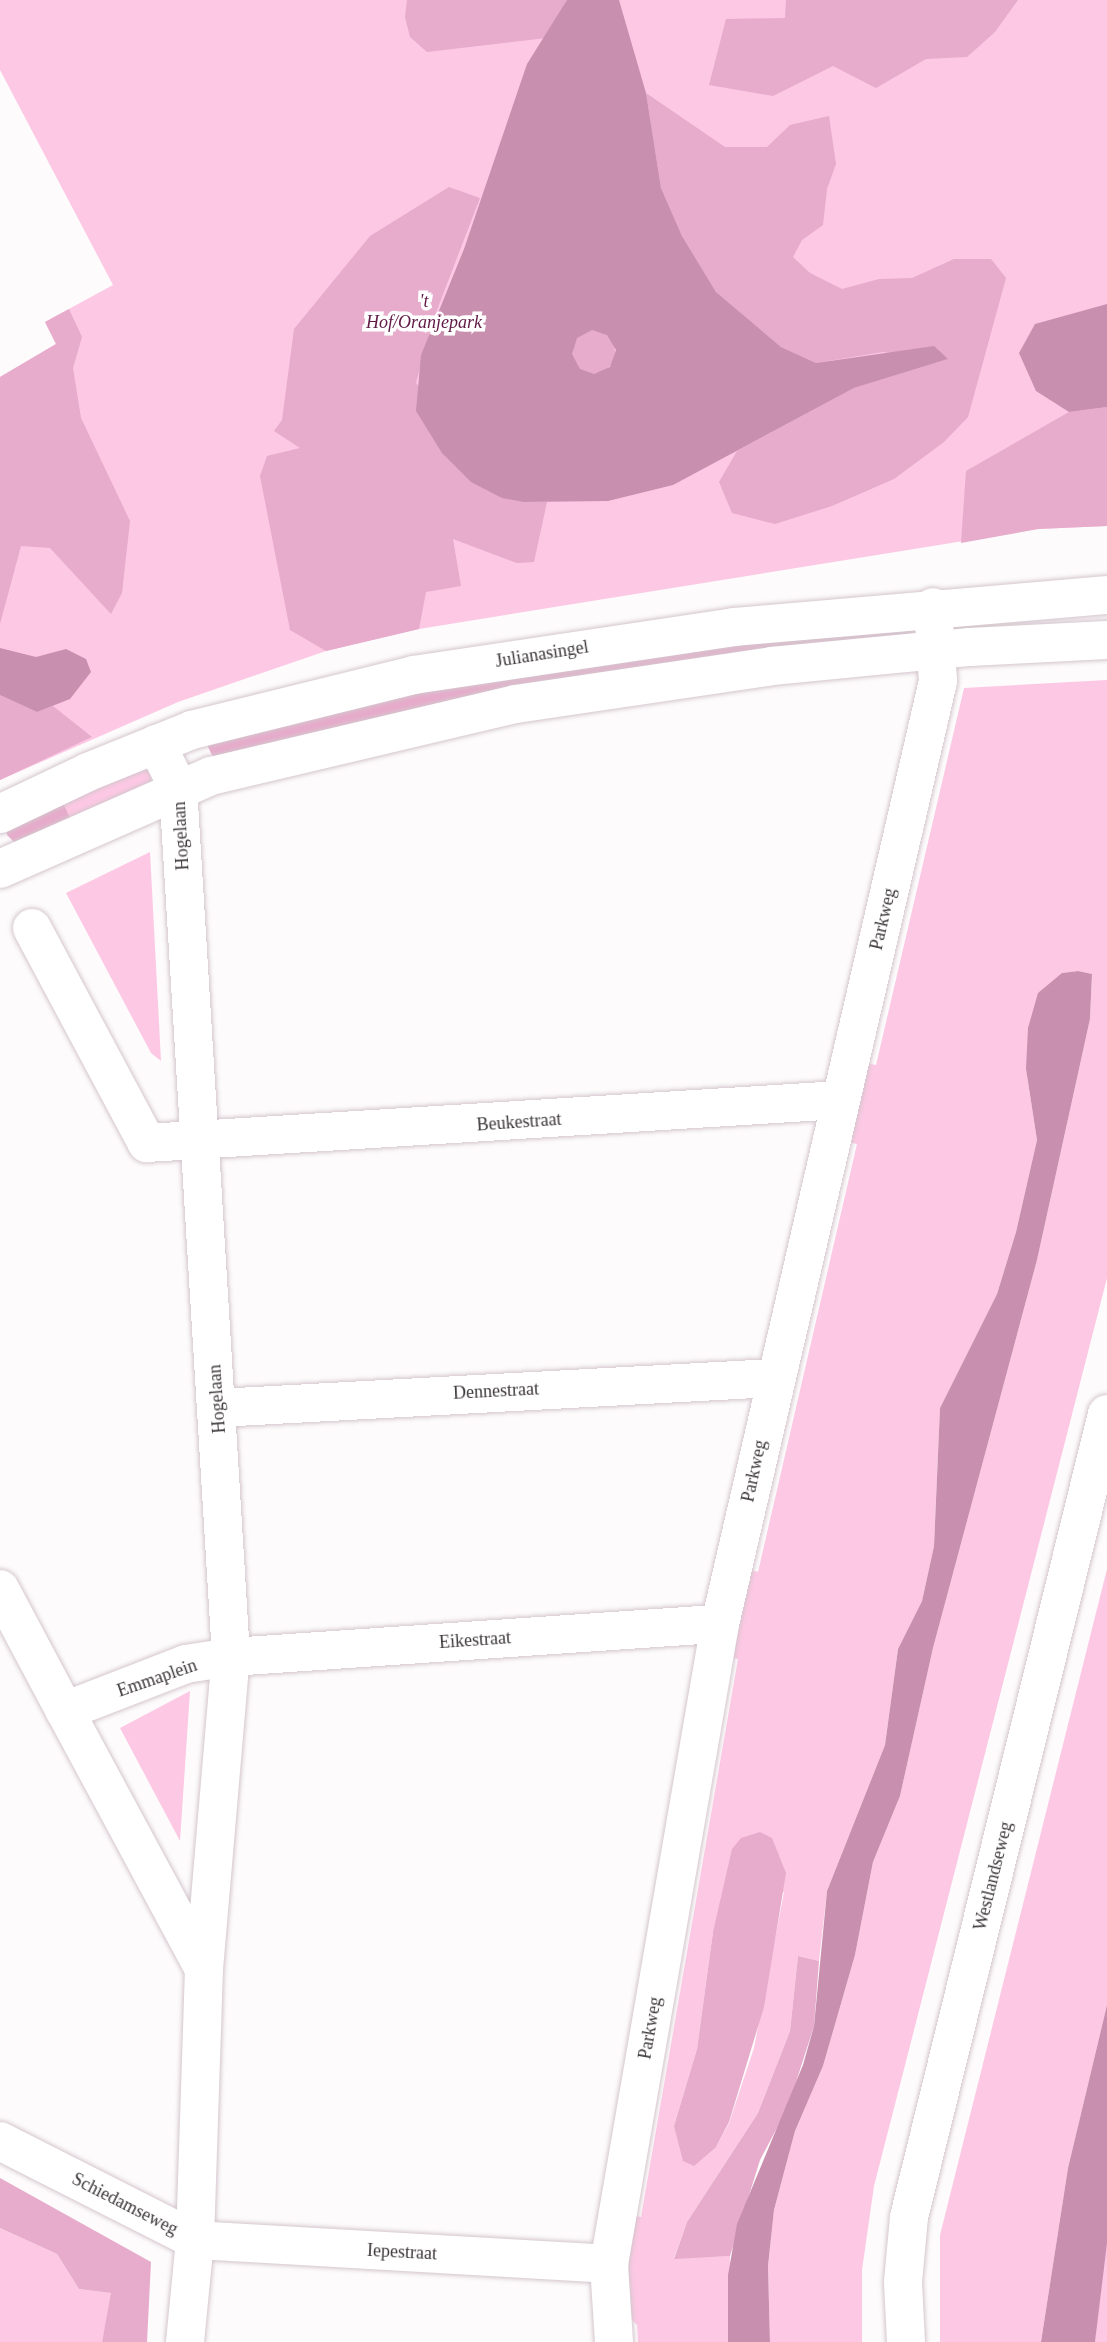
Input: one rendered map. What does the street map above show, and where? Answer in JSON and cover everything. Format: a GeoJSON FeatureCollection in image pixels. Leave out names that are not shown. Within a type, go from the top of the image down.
{"type":"FeatureCollection","features":[{"type":"Feature","properties":{"kind":"street","name":"Julianasingel"},"geometry":{"type":"LineString","coordinates":[[0,814],[156,744],[241,715],[414,675],[631,639],[933,607],[1107,595]]}},
{"type":"Feature","properties":{"kind":"street","name":"Parkweg"},"geometry":{"type":"LineString","coordinates":[[614,2342],[609,2264],[720,1624],[774,1378],[938,681],[933,650],[933,607]]}},
{"type":"Feature","properties":{"kind":"street"},"geometry":{"type":"LineString","coordinates":[[2,864],[178,787],[277,757],[516,704],[772,666],[933,650],[1107,640]]}},
{"type":"Feature","properties":{"kind":"street","name":"Hogelaan"},"geometry":{"type":"LineString","coordinates":[[156,744],[178,787],[198,1142],[218,1408],[231,1657]]}},
{"type":"Feature","properties":{"kind":"street"},"geometry":{"type":"LineString","coordinates":[[32,928],[147,1143],[198,1142]]}},
{"type":"Feature","properties":{"kind":"street","name":"Beukestraat"},"geometry":{"type":"LineString","coordinates":[[198,1142],[840,1100]]}},
{"type":"Feature","properties":{"kind":"street","name":"Dennestraat"},"geometry":{"type":"LineString","coordinates":[[218,1408],[774,1378]]}},
{"type":"Feature","properties":{"kind":"street","name":"Westlandseweg"},"geometry":{"type":"LineString","coordinates":[[906,2342],[904,2282],[908,2217],[1107,1414]]}},
{"type":"Feature","properties":{"kind":"street"},"geometry":{"type":"LineString","coordinates":[[0,1589],[204,1969]]}},
{"type":"Feature","properties":{"kind":"street","name":"Eikestraat"},"geometry":{"type":"LineString","coordinates":[[231,1657],[720,1624]]}},
{"type":"Feature","properties":{"kind":"street"},"geometry":{"type":"LineString","coordinates":[[195,2240],[204,1969],[231,1657]]}},
{"type":"Feature","properties":{"kind":"street","name":"Emmaplein"},"geometry":{"type":"LineString","coordinates":[[65,1712],[186,1664],[231,1657]]}},
{"type":"Feature","properties":{"kind":"street","name":"Schiedamseweg"},"geometry":{"type":"LineString","coordinates":[[0,2141],[195,2240],[185,2342]]}},
{"type":"Feature","properties":{"kind":"street","name":"Iepestraat"},"geometry":{"type":"LineString","coordinates":[[195,2240],[609,2264]]}},
{"type":"Feature","properties":{"kind":"green space","name":"'t Hof/Oranjepark"},"geometry":{"type":"Polygon","coordinates":[[[0,0],[1107,0],[1107,526],[1038,529],[419,629],[326,651],[178,702],[0,780],[0,377],[56,344],[45,322],[113,285],[0,70],[0,0]]]}},
{"type":"Feature","properties":{"kind":"green space"},"geometry":{"type":"Polygon","coordinates":[[[407,0],[567,0],[546,38],[427,52],[410,37],[405,17],[407,0]]]}},
{"type":"Feature","properties":{"kind":"green space"},"geometry":{"type":"Polygon","coordinates":[[[786,0],[1018,0],[995,32],[967,57],[926,59],[876,88],[833,66],[773,96],[709,85],[726,19],[785,18],[786,0]]]}},
{"type":"Feature","properties":{"kind":"green space"},"geometry":{"type":"Polygon","coordinates":[[[646,93],[725,147],[767,147],[790,125],[829,116],[836,164],[827,189],[823,225],[802,240],[793,257],[810,273],[842,289],[879,279],[912,278],[954,259],[991,259],[1006,278],[968,417],[944,442],[894,479],[832,506],[775,524],[732,513],[719,482],[737,451],[854,388],[948,359],[883,352],[816,363],[781,347],[716,292],[682,236],[661,188],[646,93]]]}},
{"type":"Feature","properties":{"kind":"green space"},"geometry":{"type":"Polygon","coordinates":[[[449,187],[480,198],[432,323],[416,383],[524,502],[547,502],[534,562],[517,563],[453,539],[461,586],[426,592],[419,629],[326,651],[290,630],[260,476],[267,456],[300,448],[274,431],[282,420],[294,329],[370,236],[449,187]]]}},
{"type":"Feature","properties":{"kind":"green space"},"geometry":{"type":"Polygon","coordinates":[[[69,309],[82,337],[73,368],[81,418],[130,521],[122,593],[111,614],[50,548],[21,546],[0,624],[0,377],[56,344],[45,322],[69,309]]]}},
{"type":"Feature","properties":{"kind":"green space"},"geometry":{"type":"Polygon","coordinates":[[[593,330],[608,337],[615,352],[608,367],[593,374],[578,367],[571,352],[578,337],[593,330]]]}},
{"type":"Feature","properties":{"kind":"green space"},"geometry":{"type":"Polygon","coordinates":[[[1107,407],[1107,526],[1038,529],[961,543],[966,471],[1069,412],[1107,407]]]}},
{"type":"Feature","properties":{"kind":"green space"},"geometry":{"type":"Polygon","coordinates":[[[912,630],[908,640],[216,763],[203,737],[596,655],[912,630]]]}},
{"type":"Feature","properties":{"kind":"green space"},"geometry":{"type":"Polygon","coordinates":[[[1107,680],[1107,1278],[874,2186],[862,2270],[862,2342],[770,2342],[768,2266],[774,2210],[795,2131],[823,2066],[855,1955],[873,1862],[900,1796],[933,1648],[1037,1260],[1090,1019],[1092,974],[1078,971],[1062,973],[1026,1069],[1037,1140],[1016,1232],[997,1294],[940,1408],[934,1546],[922,1601],[898,1649],[885,1745],[827,1891],[819,1961],[798,1956],[790,2031],[758,2113],[687,2222],[674,2258],[730,2256],[728,2342],[638,2342],[637,2325],[625,2313],[630,2215],[641,2217],[738,1659],[727,1657],[745,1568],[758,1572],[857,1144],[847,1142],[864,1063],[876,1065],[964,688],[1107,680]],[[784,1892],[713,1932],[697,2049],[674,2126],[716,2147],[729,2123],[754,2048],[784,1892]]]}},
{"type":"Feature","properties":{"kind":"green space"},"geometry":{"type":"Polygon","coordinates":[[[0,695],[37,712],[53,706],[92,737],[0,780],[0,695]]]}},
{"type":"Feature","properties":{"kind":"green space"},"geometry":{"type":"Polygon","coordinates":[[[141,764],[151,774],[152,786],[74,826],[59,794],[141,764]]]}},
{"type":"Feature","properties":{"kind":"green space"},"geometry":{"type":"Polygon","coordinates":[[[59,794],[74,826],[15,843],[7,835],[6,827],[59,794]]]}},
{"type":"Feature","properties":{"kind":"green space"},"geometry":{"type":"Polygon","coordinates":[[[150,852],[161,1061],[151,1053],[66,893],[150,852]]]}},
{"type":"Feature","properties":{"kind":"green space"},"geometry":{"type":"Polygon","coordinates":[[[1107,1569],[1107,2005],[1068,2168],[1041,2342],[940,2342],[940,2235],[1107,1569]]]}},
{"type":"Feature","properties":{"kind":"green space"},"geometry":{"type":"Polygon","coordinates":[[[190,1691],[180,1841],[120,1728],[190,1691]]]}},
{"type":"Feature","properties":{"kind":"green space"},"geometry":{"type":"Polygon","coordinates":[[[760,1832],[772,1838],[786,1873],[764,2007],[729,2122],[716,2147],[694,2166],[683,2161],[674,2126],[697,2049],[713,1932],[732,1849],[741,1838],[760,1832]]]}},
{"type":"Feature","properties":{"kind":"green space"},"geometry":{"type":"Polygon","coordinates":[[[798,1956],[819,1961],[814,2026],[788,2107],[760,2160],[730,2256],[674,2259],[687,2222],[758,2113],[790,2031],[798,1956]]]}},
{"type":"Feature","properties":{"kind":"green space"},"geometry":{"type":"Polygon","coordinates":[[[0,2178],[151,2262],[147,2342],[102,2342],[111,2293],[79,2289],[57,2254],[0,2228],[0,2178]]]}},
{"type":"Feature","properties":{"kind":"green space"},"geometry":{"type":"Polygon","coordinates":[[[0,2228],[57,2254],[79,2289],[112,2293],[102,2342],[0,2342],[0,2228]]]}},
{"type":"Feature","properties":{"kind":"green space"},"geometry":{"type":"Polygon","coordinates":[[[1107,2243],[1107,2342],[1095,2342],[1103,2248],[1107,2243]]]}},
{"type":"Feature","properties":{"kind":"shaded area"},"geometry":{"type":"Polygon","coordinates":[[[567,0],[619,0],[646,93],[661,188],[682,236],[716,292],[781,347],[816,363],[934,346],[948,359],[854,388],[673,485],[608,501],[524,502],[502,498],[471,482],[442,453],[416,411],[421,355],[464,249],[527,64],[567,0]],[[592,330],[577,338],[572,354],[580,369],[594,374],[610,367],[616,350],[607,335],[592,330]]]}},
{"type":"Feature","properties":{"kind":"shaded area"},"geometry":{"type":"Polygon","coordinates":[[[1107,304],[1107,407],[1069,412],[1036,391],[1019,353],[1035,324],[1107,304]]]}},
{"type":"Feature","properties":{"kind":"shaded area"},"geometry":{"type":"Polygon","coordinates":[[[0,648],[36,657],[66,649],[86,659],[91,672],[70,699],[37,712],[0,695],[0,648]]]}},
{"type":"Feature","properties":{"kind":"shaded area"},"geometry":{"type":"Polygon","coordinates":[[[1078,971],[1092,974],[1090,1019],[1037,1260],[933,1648],[900,1796],[873,1862],[855,1955],[823,2066],[795,2131],[774,2210],[768,2266],[770,2342],[728,2342],[728,2275],[737,2224],[803,2065],[814,2026],[827,1891],[885,1745],[898,1649],[922,1601],[934,1546],[940,1408],[997,1294],[1016,1232],[1037,1140],[1026,1069],[1028,1028],[1038,993],[1062,973],[1078,971]]]}},
{"type":"Feature","properties":{"kind":"shaded area"},"geometry":{"type":"Polygon","coordinates":[[[1107,2005],[1107,2243],[1095,2342],[1041,2342],[1068,2168],[1107,2005]]]}}]}
